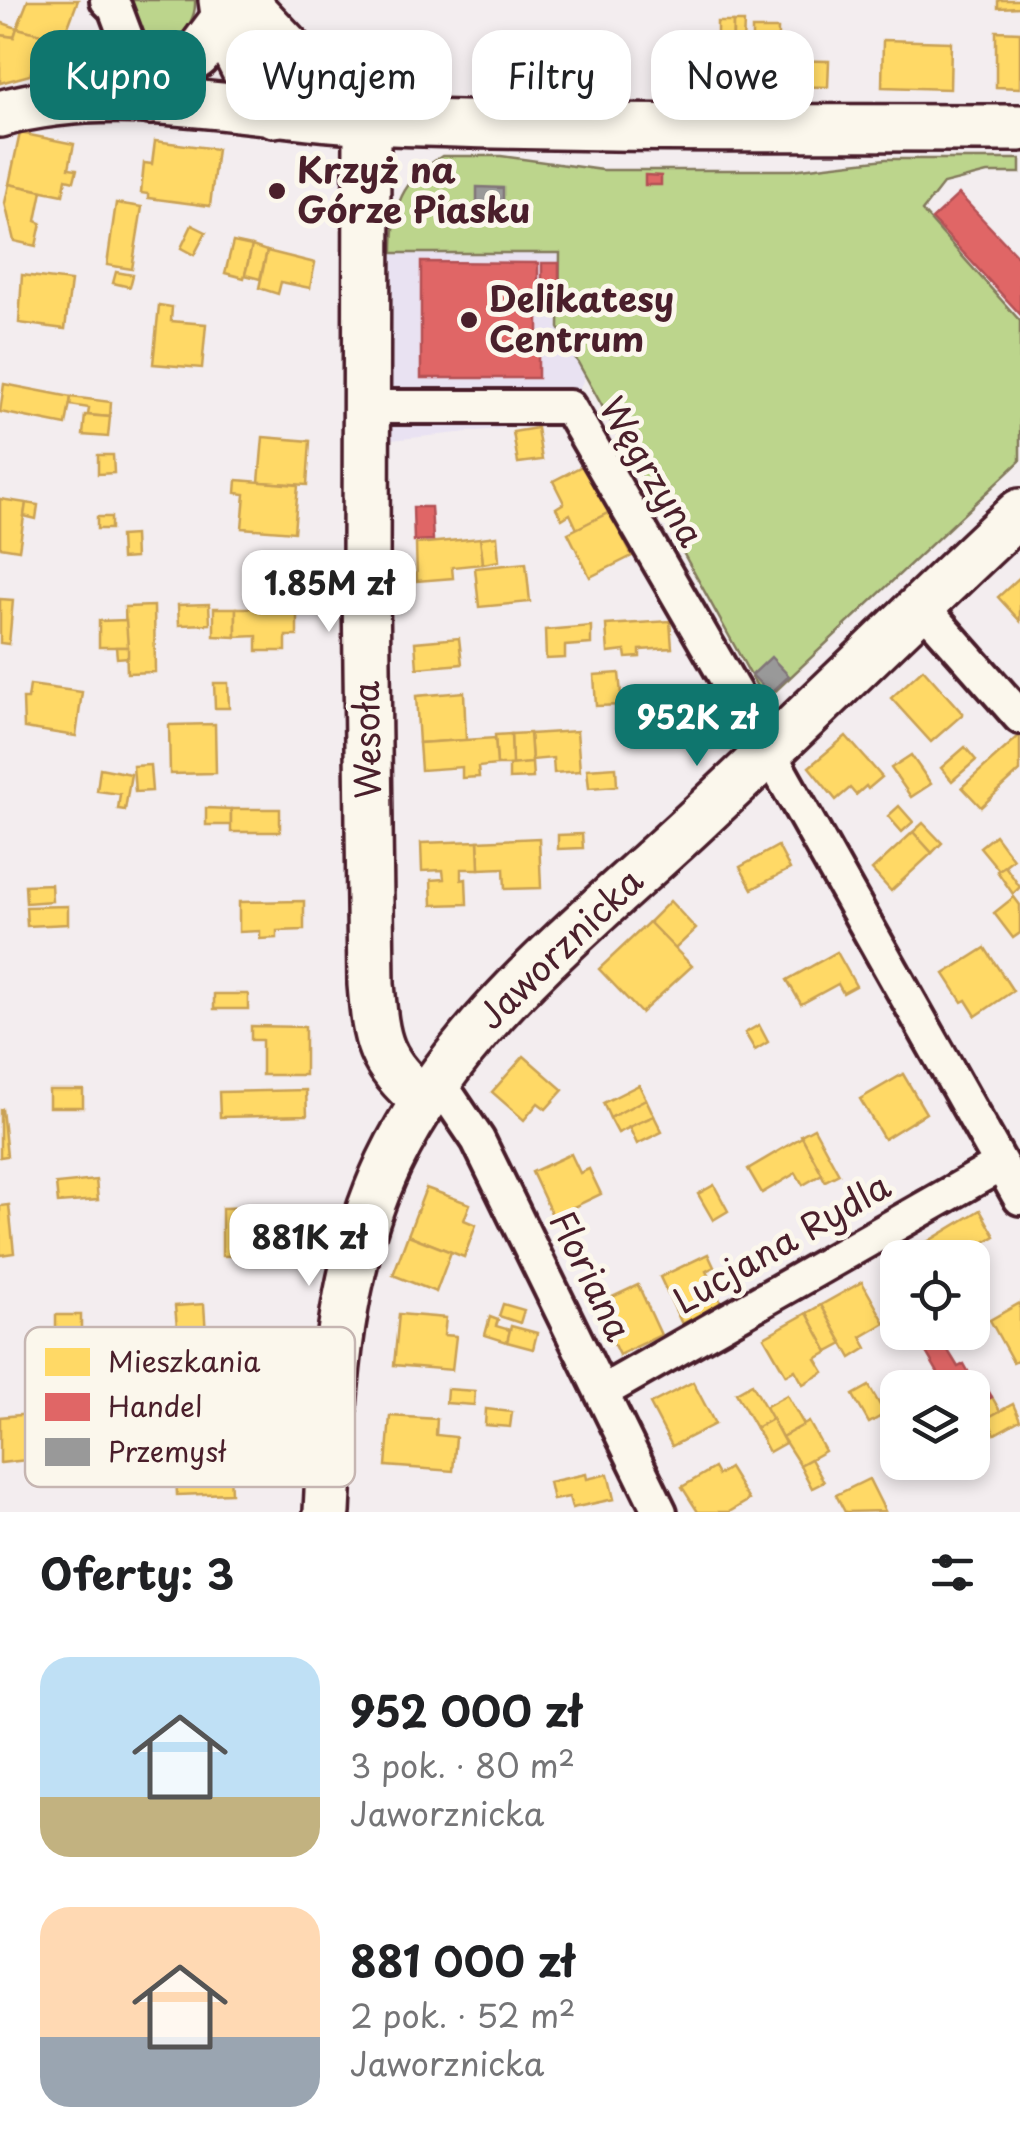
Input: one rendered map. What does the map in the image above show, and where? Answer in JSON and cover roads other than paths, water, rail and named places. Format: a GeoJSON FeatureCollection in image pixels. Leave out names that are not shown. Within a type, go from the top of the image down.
{"type":"FeatureCollection","features":[{"type":"Feature","properties":{"kind":"street"},"geometry":{"type":"LineString","coordinates":[[107,0],[123,30]]}},
{"type":"Feature","properties":{"kind":"street"},"geometry":{"type":"LineString","coordinates":[[206,42],[230,6],[262,30]]}},
{"type":"Feature","properties":{"kind":"street"},"geometry":{"type":"LineString","coordinates":[[0,114],[30,106]]}},
{"type":"Feature","properties":{"kind":"street"},"geometry":{"type":"LineString","coordinates":[[367,120],[1020,128]]}},
{"type":"Feature","properties":{"kind":"street","name":"Wesoła"},"geometry":{"type":"LineString","coordinates":[[367,120],[370,984],[381,1054],[394,1072],[431,1091]]}},
{"type":"Feature","properties":{"kind":"street","name":"Węgrzyna"},"geometry":{"type":"LineString","coordinates":[[366,407],[568,407],[768,751]]}},
{"type":"Feature","properties":{"kind":"street","name":"Jaworznicka"},"geometry":{"type":"LineString","coordinates":[[341,1327],[361,1240],[383,1180],[431,1091],[480,1026],[1020,512]]}},
{"type":"Feature","properties":{"kind":"street"},"geometry":{"type":"LineString","coordinates":[[921,605],[1020,716]]}},
{"type":"Feature","properties":{"kind":"street"},"geometry":{"type":"LineString","coordinates":[[768,751],[1020,1198]]}},
{"type":"Feature","properties":{"kind":"street","name":"Floriana"},"geometry":{"type":"LineString","coordinates":[[431,1091],[478,1140],[660,1512]]}},
{"type":"Feature","properties":{"kind":"street","name":"Lucjana Rydla"},"geometry":{"type":"LineString","coordinates":[[602,1392],[1000,1165]]}},
{"type":"Feature","properties":{"kind":"street","name":"Jaworznicka"},"geometry":{"type":"LineString","coordinates":[[327,1512],[329,1487]]}},
{"type":"Feature","properties":{"kind":"place","name":"Krzyż na Górze Piasku"},"geometry":{"type":"Point","coordinates":[277,191]}},
{"type":"Feature","properties":{"kind":"place","name":"Delikatesy Centrum"},"geometry":{"type":"Point","coordinates":[469,320]}}]}
